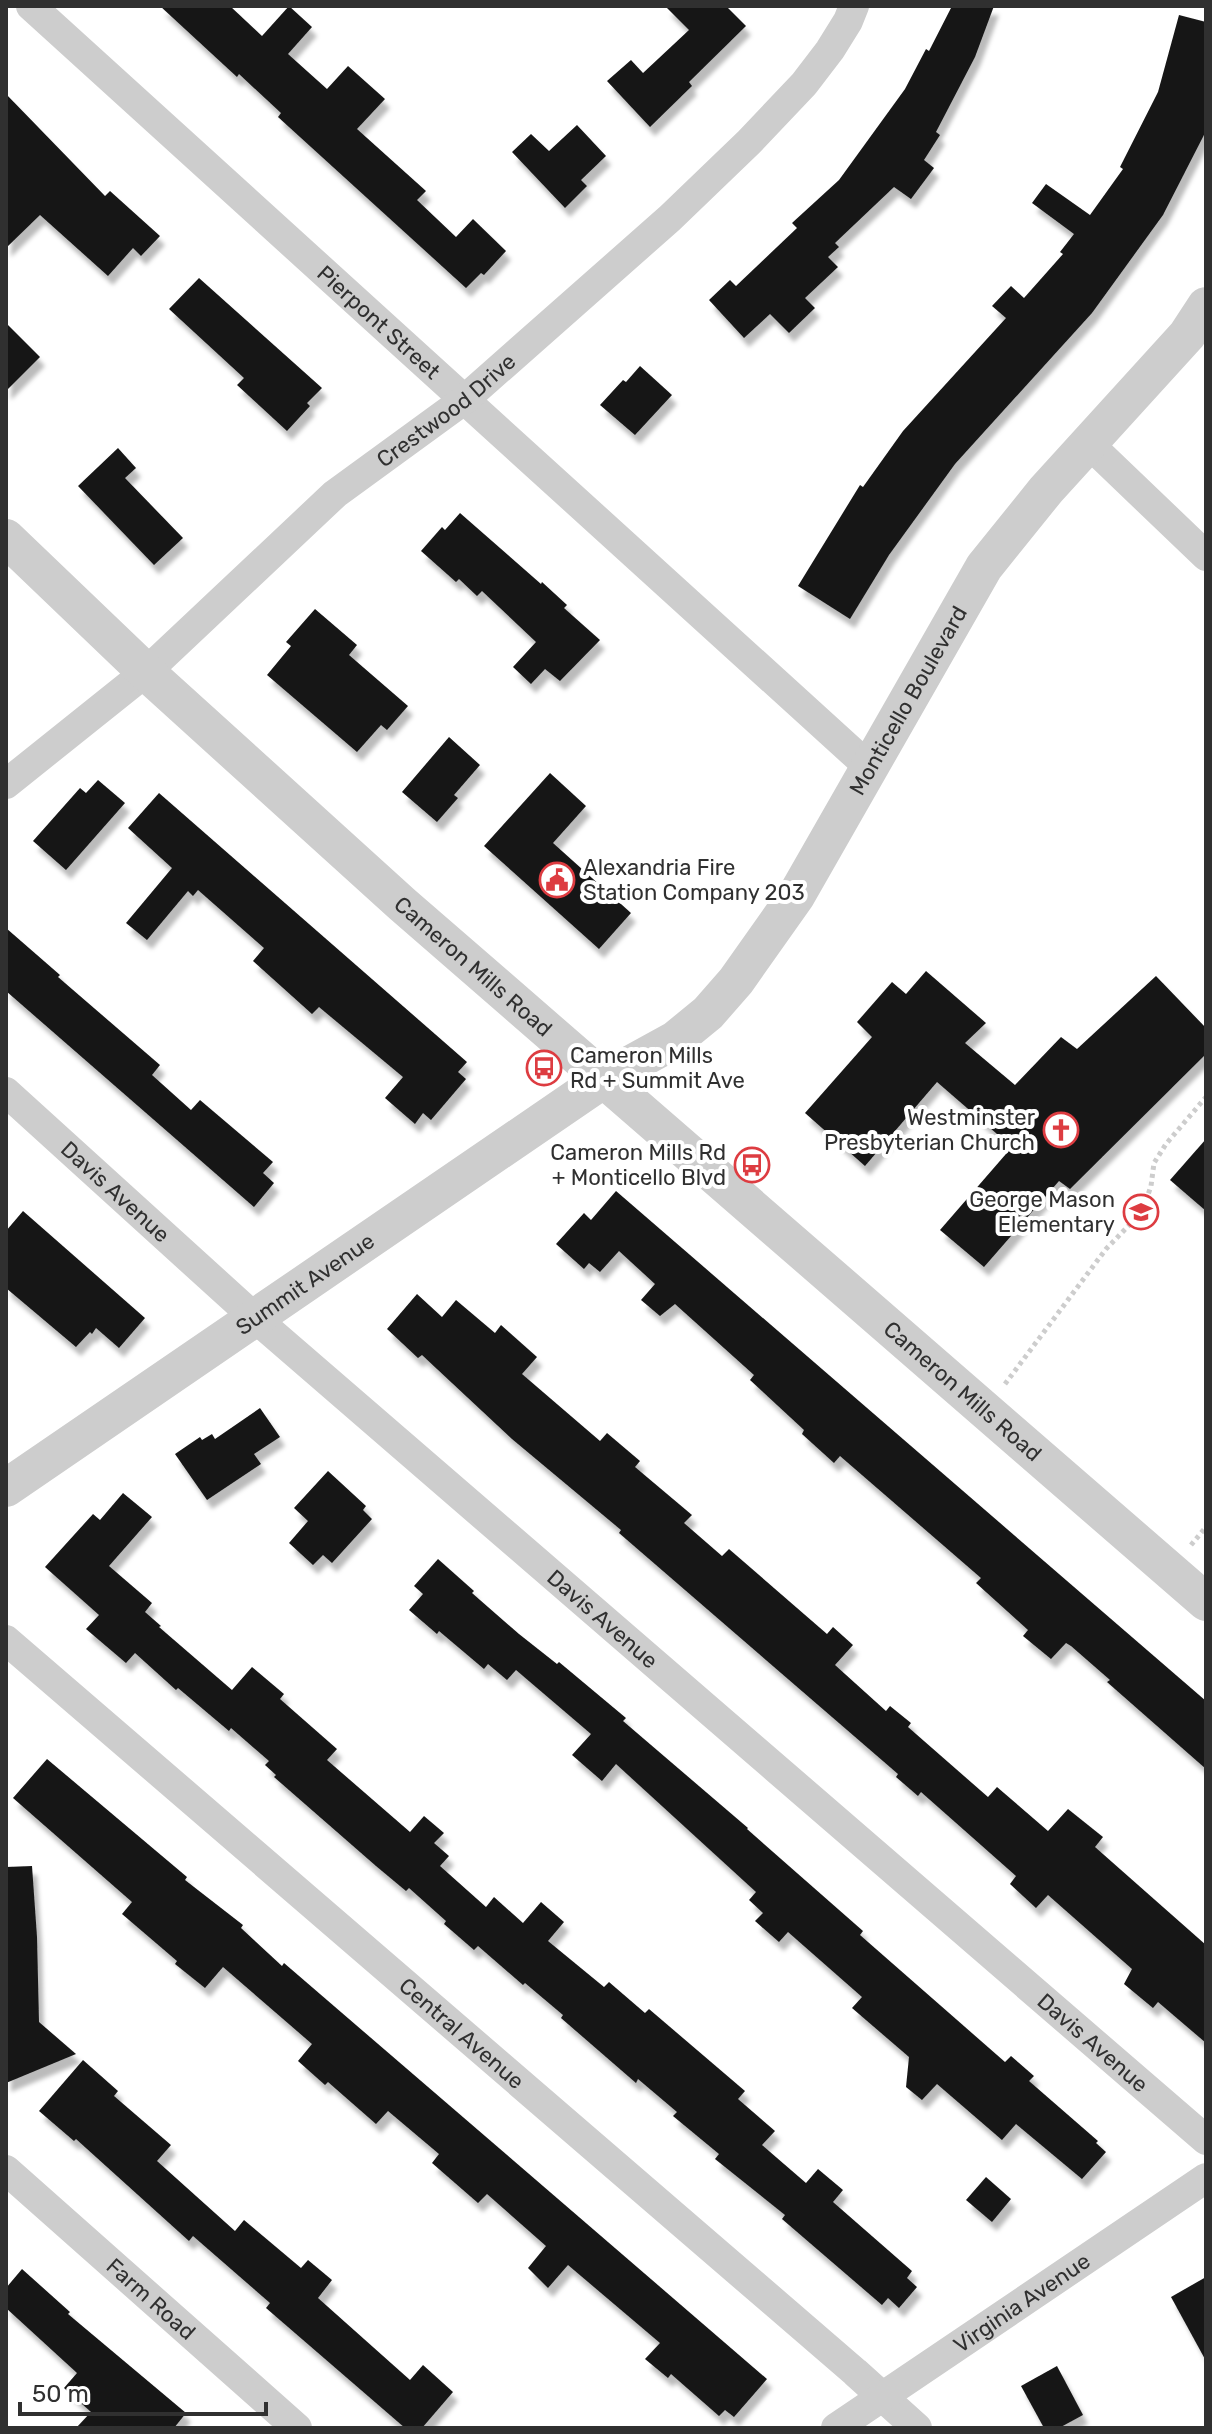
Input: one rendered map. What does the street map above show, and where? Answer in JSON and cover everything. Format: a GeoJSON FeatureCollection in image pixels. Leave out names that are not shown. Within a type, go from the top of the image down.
{"type":"FeatureCollection","features":[{"type":"Feature","properties":{"kind":"street","name":"Pierpont Street"},"geometry":{"type":"LineString","coordinates":[[31,6],[869,767]]}},
{"type":"Feature","properties":{"kind":"street","name":"Crestwood Drive"},"geometry":{"type":"LineString","coordinates":[[6,784],[146,672],[335,494],[464,400],[670,218],[804,84],[830,50],[854,6]]}},
{"type":"Feature","properties":{"kind":"street","name":"Monticello Boulevard"},"geometry":{"type":"LineString","coordinates":[[604,1079],[675,1040],[708,1013],[736,981],[796,896],[984,567],[1087,442],[1187,335],[1206,306]]}},
{"type":"Feature","properties":{"kind":"street"},"geometry":{"type":"LineString","coordinates":[[1087,442],[1206,556]]}},
{"type":"Feature","properties":{"kind":"street","name":"Cameron Mills Road"},"geometry":{"type":"LineString","coordinates":[[6,538],[146,672],[402,904],[1206,1602]]}},
{"type":"Feature","properties":{"kind":"street","name":"Summit Avenue"},"geometry":{"type":"LineString","coordinates":[[6,1488],[604,1079]]}},
{"type":"Feature","properties":{"kind":"street","name":"Davis Avenue"},"geometry":{"type":"LineString","coordinates":[[6,1092],[256,1319],[1206,2140]]}},
{"type":"Feature","properties":{"kind":"street","name":"Central Avenue"},"geometry":{"type":"LineString","coordinates":[[6,1640],[917,2428]]}},
{"type":"Feature","properties":{"kind":"street","name":"Farm Road"},"geometry":{"type":"LineString","coordinates":[[6,2170],[297,2428]]}},
{"type":"Feature","properties":{"kind":"street","name":"Virginia Avenue"},"geometry":{"type":"LineString","coordinates":[[836,2428],[1206,2178]]}},
{"type":"Feature","properties":{"kind":"path"},"geometry":{"type":"LineString","coordinates":[[1002,1388],[1106,1249],[1142,1212],[1151,1186],[1154,1163],[1206,1097]]}},
{"type":"Feature","properties":{"kind":"path"},"geometry":{"type":"LineString","coordinates":[[1188,1549],[1206,1527]]}},
{"type":"Feature","properties":{"kind":"building"},"geometry":{"type":"Polygon","coordinates":[[[160,6],[230,6],[262,36],[289,6],[312,27],[288,54],[327,89],[348,66],[385,99],[357,129],[426,191],[417,200],[456,237],[473,219],[506,251],[484,275],[481,273],[466,288],[278,117],[281,113],[239,74],[237,77],[160,6]]]}},
{"type":"Feature","properties":{"kind":"building"},"geometry":{"type":"Polygon","coordinates":[[[665,6],[726,6],[746,26],[689,82],[692,86],[650,127],[607,81],[631,60],[643,73],[689,30],[665,6]]]}},
{"type":"Feature","properties":{"kind":"building"},"geometry":{"type":"Polygon","coordinates":[[[952,6],[994,6],[975,57],[936,132],[940,135],[924,160],[934,168],[911,199],[894,187],[835,243],[839,247],[828,257],[838,267],[805,298],[815,308],[789,333],[770,314],[744,338],[709,300],[730,280],[736,286],[797,228],[792,223],[839,180],[905,89],[952,6]]]}},
{"type":"Feature","properties":{"kind":"building"},"geometry":{"type":"Polygon","coordinates":[[[1179,15],[1206,22],[1206,131],[1163,215],[1092,313],[955,464],[889,555],[850,619],[798,586],[860,485],[863,487],[903,431],[1006,318],[992,306],[1011,286],[1024,298],[1063,254],[1060,252],[1074,234],[1032,203],[1046,184],[1090,215],[1123,169],[1120,167],[1158,92],[1179,15]]]}},
{"type":"Feature","properties":{"kind":"building"},"geometry":{"type":"Polygon","coordinates":[[[6,94],[105,196],[110,191],[160,236],[141,256],[133,248],[108,276],[40,215],[6,248],[6,94]]]}},
{"type":"Feature","properties":{"kind":"building"},"geometry":{"type":"Polygon","coordinates":[[[577,125],[606,156],[581,180],[587,186],[565,208],[512,152],[531,134],[549,151],[577,125]]]}},
{"type":"Feature","properties":{"kind":"building"},"geometry":{"type":"Polygon","coordinates":[[[199,278],[322,388],[287,431],[237,385],[244,378],[169,309],[199,278]]]}},
{"type":"Feature","properties":{"kind":"building"},"geometry":{"type":"Polygon","coordinates":[[[6,323],[40,357],[6,391],[6,323]]]}},
{"type":"Feature","properties":{"kind":"building"},"geometry":{"type":"Polygon","coordinates":[[[640,366],[672,395],[635,435],[600,405],[640,366]]]}},
{"type":"Feature","properties":{"kind":"building"},"geometry":{"type":"Polygon","coordinates":[[[118,448],[136,468],[125,478],[183,538],[154,565],[78,486],[118,448]]]}},
{"type":"Feature","properties":{"kind":"building"},"geometry":{"type":"Polygon","coordinates":[[[460,513],[542,582],[567,605],[564,608],[600,640],[560,681],[545,669],[531,684],[513,667],[536,642],[482,591],[477,596],[421,551],[442,527],[445,530],[460,513]]]}},
{"type":"Feature","properties":{"kind":"building"},"geometry":{"type":"Polygon","coordinates":[[[315,609],[357,645],[349,655],[408,706],[387,730],[381,725],[357,752],[267,675],[291,646],[286,642],[315,609]]]}},
{"type":"Feature","properties":{"kind":"building"},"geometry":{"type":"Polygon","coordinates":[[[449,737],[480,765],[454,795],[458,798],[437,822],[402,792],[449,737]]]}},
{"type":"Feature","properties":{"kind":"building","name":"Alexandria Fire Station Company 203"},"geometry":{"type":"Polygon","coordinates":[[[550,773],[586,806],[553,843],[631,913],[599,949],[484,846],[550,773]]]}},
{"type":"Feature","properties":{"kind":"building"},"geometry":{"type":"Polygon","coordinates":[[[98,780],[125,803],[66,870],[33,841],[80,788],[86,793],[98,780]]]}},
{"type":"Feature","properties":{"kind":"building"},"geometry":{"type":"Polygon","coordinates":[[[159,793],[467,1062],[458,1072],[466,1079],[431,1120],[423,1113],[415,1124],[385,1098],[403,1077],[319,1007],[312,1014],[253,961],[264,948],[198,890],[193,896],[188,891],[147,940],[126,923],[172,868],[128,828],[159,793]]]}},
{"type":"Feature","properties":{"kind":"building"},"geometry":{"type":"Polygon","coordinates":[[[6,928],[160,1065],[152,1075],[191,1110],[200,1100],[273,1162],[263,1173],[274,1183],[254,1207],[6,991],[6,928]]]}},
{"type":"Feature","properties":{"kind":"building","name":"Westminster Presbyterian Church"},"geometry":{"type":"Polygon","coordinates":[[[926,971],[986,1023],[965,1043],[1015,1085],[1061,1037],[1077,1049],[1156,976],[1206,1028],[1206,1054],[1070,1189],[1059,1181],[984,1267],[940,1230],[1012,1147],[937,1082],[865,1166],[805,1113],[872,1037],[857,1022],[892,982],[906,994],[926,971]]]}},
{"type":"Feature","properties":{"kind":"building"},"geometry":{"type":"Polygon","coordinates":[[[1206,1139],[1206,1211],[1170,1180],[1206,1139]]]}},
{"type":"Feature","properties":{"kind":"building"},"geometry":{"type":"Polygon","coordinates":[[[616,1191],[1206,1701],[1206,1769],[1071,1646],[1066,1643],[1051,1659],[1023,1636],[1028,1630],[976,1583],[981,1578],[840,1456],[834,1463],[750,1380],[754,1375],[675,1304],[660,1316],[641,1300],[655,1284],[619,1251],[600,1272],[589,1263],[584,1269],[556,1244],[584,1213],[591,1220],[616,1191]]]}},
{"type":"Feature","properties":{"kind":"building"},"geometry":{"type":"Polygon","coordinates":[[[23,1211],[145,1318],[119,1348],[96,1328],[76,1347],[6,1288],[6,1231],[23,1211]]]}},
{"type":"Feature","properties":{"kind":"building"},"geometry":{"type":"Polygon","coordinates":[[[417,1294],[442,1317],[456,1300],[495,1333],[501,1325],[537,1357],[522,1374],[600,1441],[607,1433],[640,1461],[635,1467],[692,1515],[684,1523],[722,1556],[729,1549],[827,1634],[833,1627],[853,1645],[835,1665],[886,1711],[890,1706],[911,1723],[908,1727],[988,1797],[997,1787],[1048,1831],[1068,1809],[1103,1837],[1095,1847],[1206,1945],[1206,2043],[1158,2002],[1153,2008],[1124,1984],[1132,1969],[1048,1895],[1036,1908],[1010,1884],[1016,1876],[921,1792],[918,1796],[896,1777],[898,1774],[619,1533],[621,1530],[512,1439],[422,1355],[418,1358],[387,1329],[417,1294]]]}},
{"type":"Feature","properties":{"kind":"building"},"geometry":{"type":"Polygon","coordinates":[[[260,1408],[280,1437],[254,1454],[261,1464],[207,1500],[175,1454],[200,1437],[202,1440],[212,1434],[215,1439],[260,1408]]]}},
{"type":"Feature","properties":{"kind":"building"},"geometry":{"type":"Polygon","coordinates":[[[328,1471],[366,1506],[363,1510],[372,1519],[332,1563],[323,1555],[313,1565],[289,1543],[308,1521],[294,1508],[328,1471]]]}},
{"type":"Feature","properties":{"kind":"building"},"geometry":{"type":"Polygon","coordinates":[[[123,1493],[152,1517],[109,1566],[152,1603],[145,1612],[159,1627],[232,1690],[252,1667],[284,1694],[280,1699],[337,1749],[327,1760],[410,1832],[424,1816],[444,1833],[434,1843],[449,1856],[440,1866],[486,1907],[494,1897],[523,1923],[541,1902],[564,1922],[548,1941],[604,1987],[609,1982],[645,2013],[649,2009],[745,2091],[738,2099],[775,2131],[762,2145],[806,2183],[818,2169],[843,2190],[833,2202],[912,2271],[907,2278],[917,2287],[899,2308],[888,2298],[882,2305],[782,2219],[785,2215],[715,2159],[719,2154],[673,2116],[677,2112],[638,2079],[636,2083],[525,1983],[523,1985],[478,1946],[474,1950],[409,1888],[406,1891],[376,1866],[274,1777],[276,1775],[265,1765],[269,1761],[231,1728],[229,1731],[178,1688],[176,1690],[135,1653],[126,1663],[86,1629],[99,1615],[45,1567],[93,1514],[100,1520],[123,1493]]]}},
{"type":"Feature","properties":{"kind":"building"},"geometry":{"type":"Polygon","coordinates":[[[438,1559],[519,1634],[557,1664],[559,1662],[626,1718],[623,1721],[748,1828],[863,1931],[860,1935],[1005,2062],[1011,2056],[1034,2076],[1029,2081],[1098,2141],[1096,2143],[1106,2152],[1082,2179],[1016,2124],[1002,2140],[937,2084],[922,2100],[906,2087],[909,2057],[852,2008],[862,1997],[788,1932],[779,1942],[755,1921],[763,1913],[749,1900],[756,1892],[616,1764],[602,1781],[572,1755],[591,1734],[516,1670],[507,1680],[488,1664],[484,1669],[409,1610],[423,1594],[414,1586],[438,1559]]]}},
{"type":"Feature","properties":{"kind":"building"},"geometry":{"type":"Polygon","coordinates":[[[47,1759],[187,1877],[185,1880],[243,1925],[241,1928],[282,1966],[284,1963],[767,2379],[734,2417],[725,2410],[719,2416],[671,2374],[668,2378],[645,2359],[660,2343],[568,2265],[548,2288],[528,2268],[546,2246],[487,2194],[478,2203],[432,2163],[439,2154],[388,2111],[376,2124],[328,2082],[325,2085],[298,2061],[312,2044],[223,1967],[205,1988],[122,1914],[132,1902],[13,1798],[47,1759]]]}},
{"type":"Feature","properties":{"kind":"building"},"geometry":{"type":"Polygon","coordinates":[[[32,1866],[39,2022],[76,2054],[6,2083],[6,1867],[32,1866]]]}},
{"type":"Feature","properties":{"kind":"building"},"geometry":{"type":"Polygon","coordinates":[[[83,2060],[118,2091],[114,2096],[171,2145],[157,2161],[235,2231],[244,2220],[301,2268],[308,2260],[332,2280],[318,2298],[410,2380],[423,2365],[453,2392],[422,2428],[405,2428],[266,2308],[270,2303],[193,2236],[189,2241],[76,2139],[74,2141],[39,2111],[83,2060]]]}},
{"type":"Feature","properties":{"kind":"building"},"geometry":{"type":"Polygon","coordinates":[[[986,2177],[1011,2199],[992,2222],[966,2200],[986,2177]]]}},
{"type":"Feature","properties":{"kind":"building"},"geometry":{"type":"Polygon","coordinates":[[[22,2269],[70,2312],[68,2314],[186,2413],[174,2428],[76,2428],[91,2412],[64,2388],[77,2373],[6,2308],[6,2288],[22,2269]]]}},
{"type":"Feature","properties":{"kind":"building"},"geometry":{"type":"Polygon","coordinates":[[[1206,2277],[1206,2361],[1171,2297],[1206,2277]]]}},
{"type":"Feature","properties":{"kind":"building"},"geometry":{"type":"Polygon","coordinates":[[[1057,2366],[1083,2415],[1059,2428],[1044,2428],[1021,2386],[1057,2366]]]}},
{"type":"Feature","properties":{"kind":"place","name":"Alexandria Fire Station Company 203"},"geometry":{"type":"Point","coordinates":[557,880]}},
{"type":"Feature","properties":{"kind":"place","name":"Cameron Mills Rd + Summit Ave"},"geometry":{"type":"Point","coordinates":[544,1068]}},
{"type":"Feature","properties":{"kind":"place","name":"Westminster Presbyterian Church"},"geometry":{"type":"Point","coordinates":[1061,1130]}},
{"type":"Feature","properties":{"kind":"place","name":"Cameron Mills Rd + Monticello Blvd"},"geometry":{"type":"Point","coordinates":[752,1165]}},
{"type":"Feature","properties":{"kind":"place","name":"George Mason Elementary"},"geometry":{"type":"Point","coordinates":[1141,1212]}}]}
